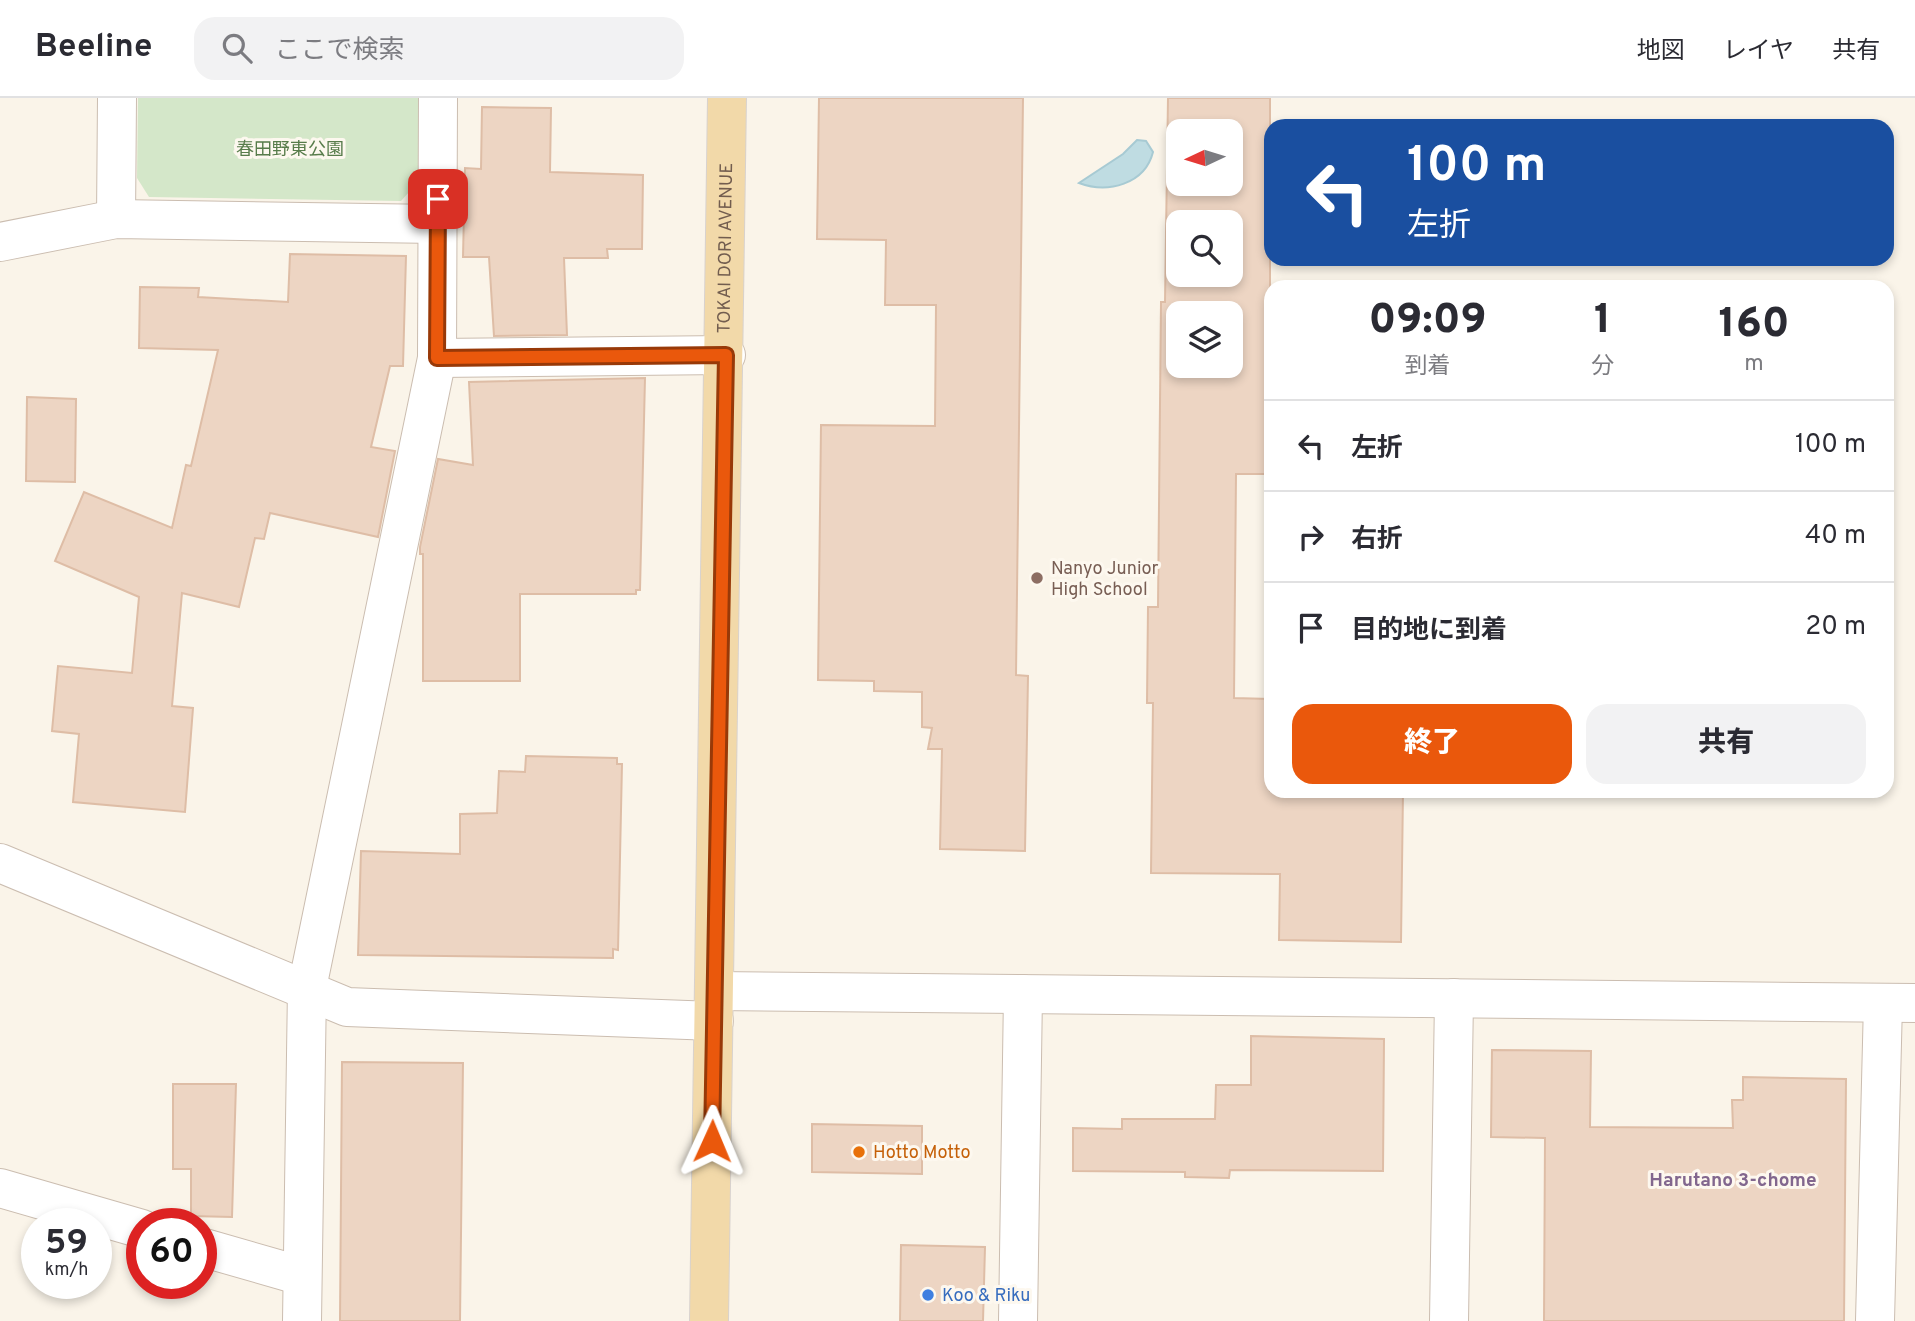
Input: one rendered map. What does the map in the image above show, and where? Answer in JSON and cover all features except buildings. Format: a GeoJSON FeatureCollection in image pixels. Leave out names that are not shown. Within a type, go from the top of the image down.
{"type":"FeatureCollection","features":[{"type":"Feature","properties":{"kind":"main road","name":"TOKAI DORI AVENUE"},"geometry":{"type":"LineString","coordinates":[[709,1321],[726,355],[727,98]]}},
{"type":"Feature","properties":{"kind":"street"},"geometry":{"type":"LineString","coordinates":[[116,219],[117,98]]}},
{"type":"Feature","properties":{"kind":"street"},"geometry":{"type":"LineString","coordinates":[[302,1321],[307,988],[437,358],[438,98]]}},
{"type":"Feature","properties":{"kind":"street"},"geometry":{"type":"LineString","coordinates":[[0,242],[116,219],[437,224]]}},
{"type":"Feature","properties":{"kind":"street"},"geometry":{"type":"LineString","coordinates":[[437,358],[726,355]]}},
{"type":"Feature","properties":{"kind":"street"},"geometry":{"type":"LineString","coordinates":[[0,863],[307,988],[347,1007],[714,1006],[1023,994],[1899,1003],[1875,1321]]}},
{"type":"Feature","properties":{"kind":"street"},"geometry":{"type":"LineString","coordinates":[[1018,1321],[1023,994]]}},
{"type":"Feature","properties":{"kind":"street"},"geometry":{"type":"LineString","coordinates":[[1449,1321],[1454,998]]}},
{"type":"Feature","properties":{"kind":"street"},"geometry":{"type":"LineString","coordinates":[[0,1188],[126,1225]]}},
{"type":"Feature","properties":{"kind":"street"},"geometry":{"type":"LineString","coordinates":[[217,1252],[302,1276]]}},
{"type":"Feature","properties":{"kind":"green space","name":"春田野東公園"},"geometry":{"type":"Polygon","coordinates":[[[138,98],[419,98],[418,182],[401,201],[149,197],[137,178],[138,98]]]}},
{"type":"Feature","properties":{"kind":"water"},"geometry":{"type":"Polygon","coordinates":[[[1137,140],[1146,141],[1153,152],[1149,163],[1134,179],[1124,184],[1102,187],[1079,183],[1123,154],[1137,140]]]}},
{"type":"Feature","properties":{"kind":"place","name":"Nanyo Junior High School"},"geometry":{"type":"Point","coordinates":[1037,578]}},
{"type":"Feature","properties":{"kind":"place","name":"Hotto Motto"},"geometry":{"type":"Point","coordinates":[859,1152]}},
{"type":"Feature","properties":{"kind":"place","name":"Koo & Riku"},"geometry":{"type":"Point","coordinates":[928,1295]}},
{"type":"Feature","properties":{"kind":"district","name":"Harutano 3-chome"},"geometry":{"type":"Point","coordinates":[1733,1179]}},
{"type":"Feature","properties":{"kind":"route"},"geometry":{"type":"LineString","coordinates":[[438,199],[437,358],[726,355],[712,1141]]}}]}
